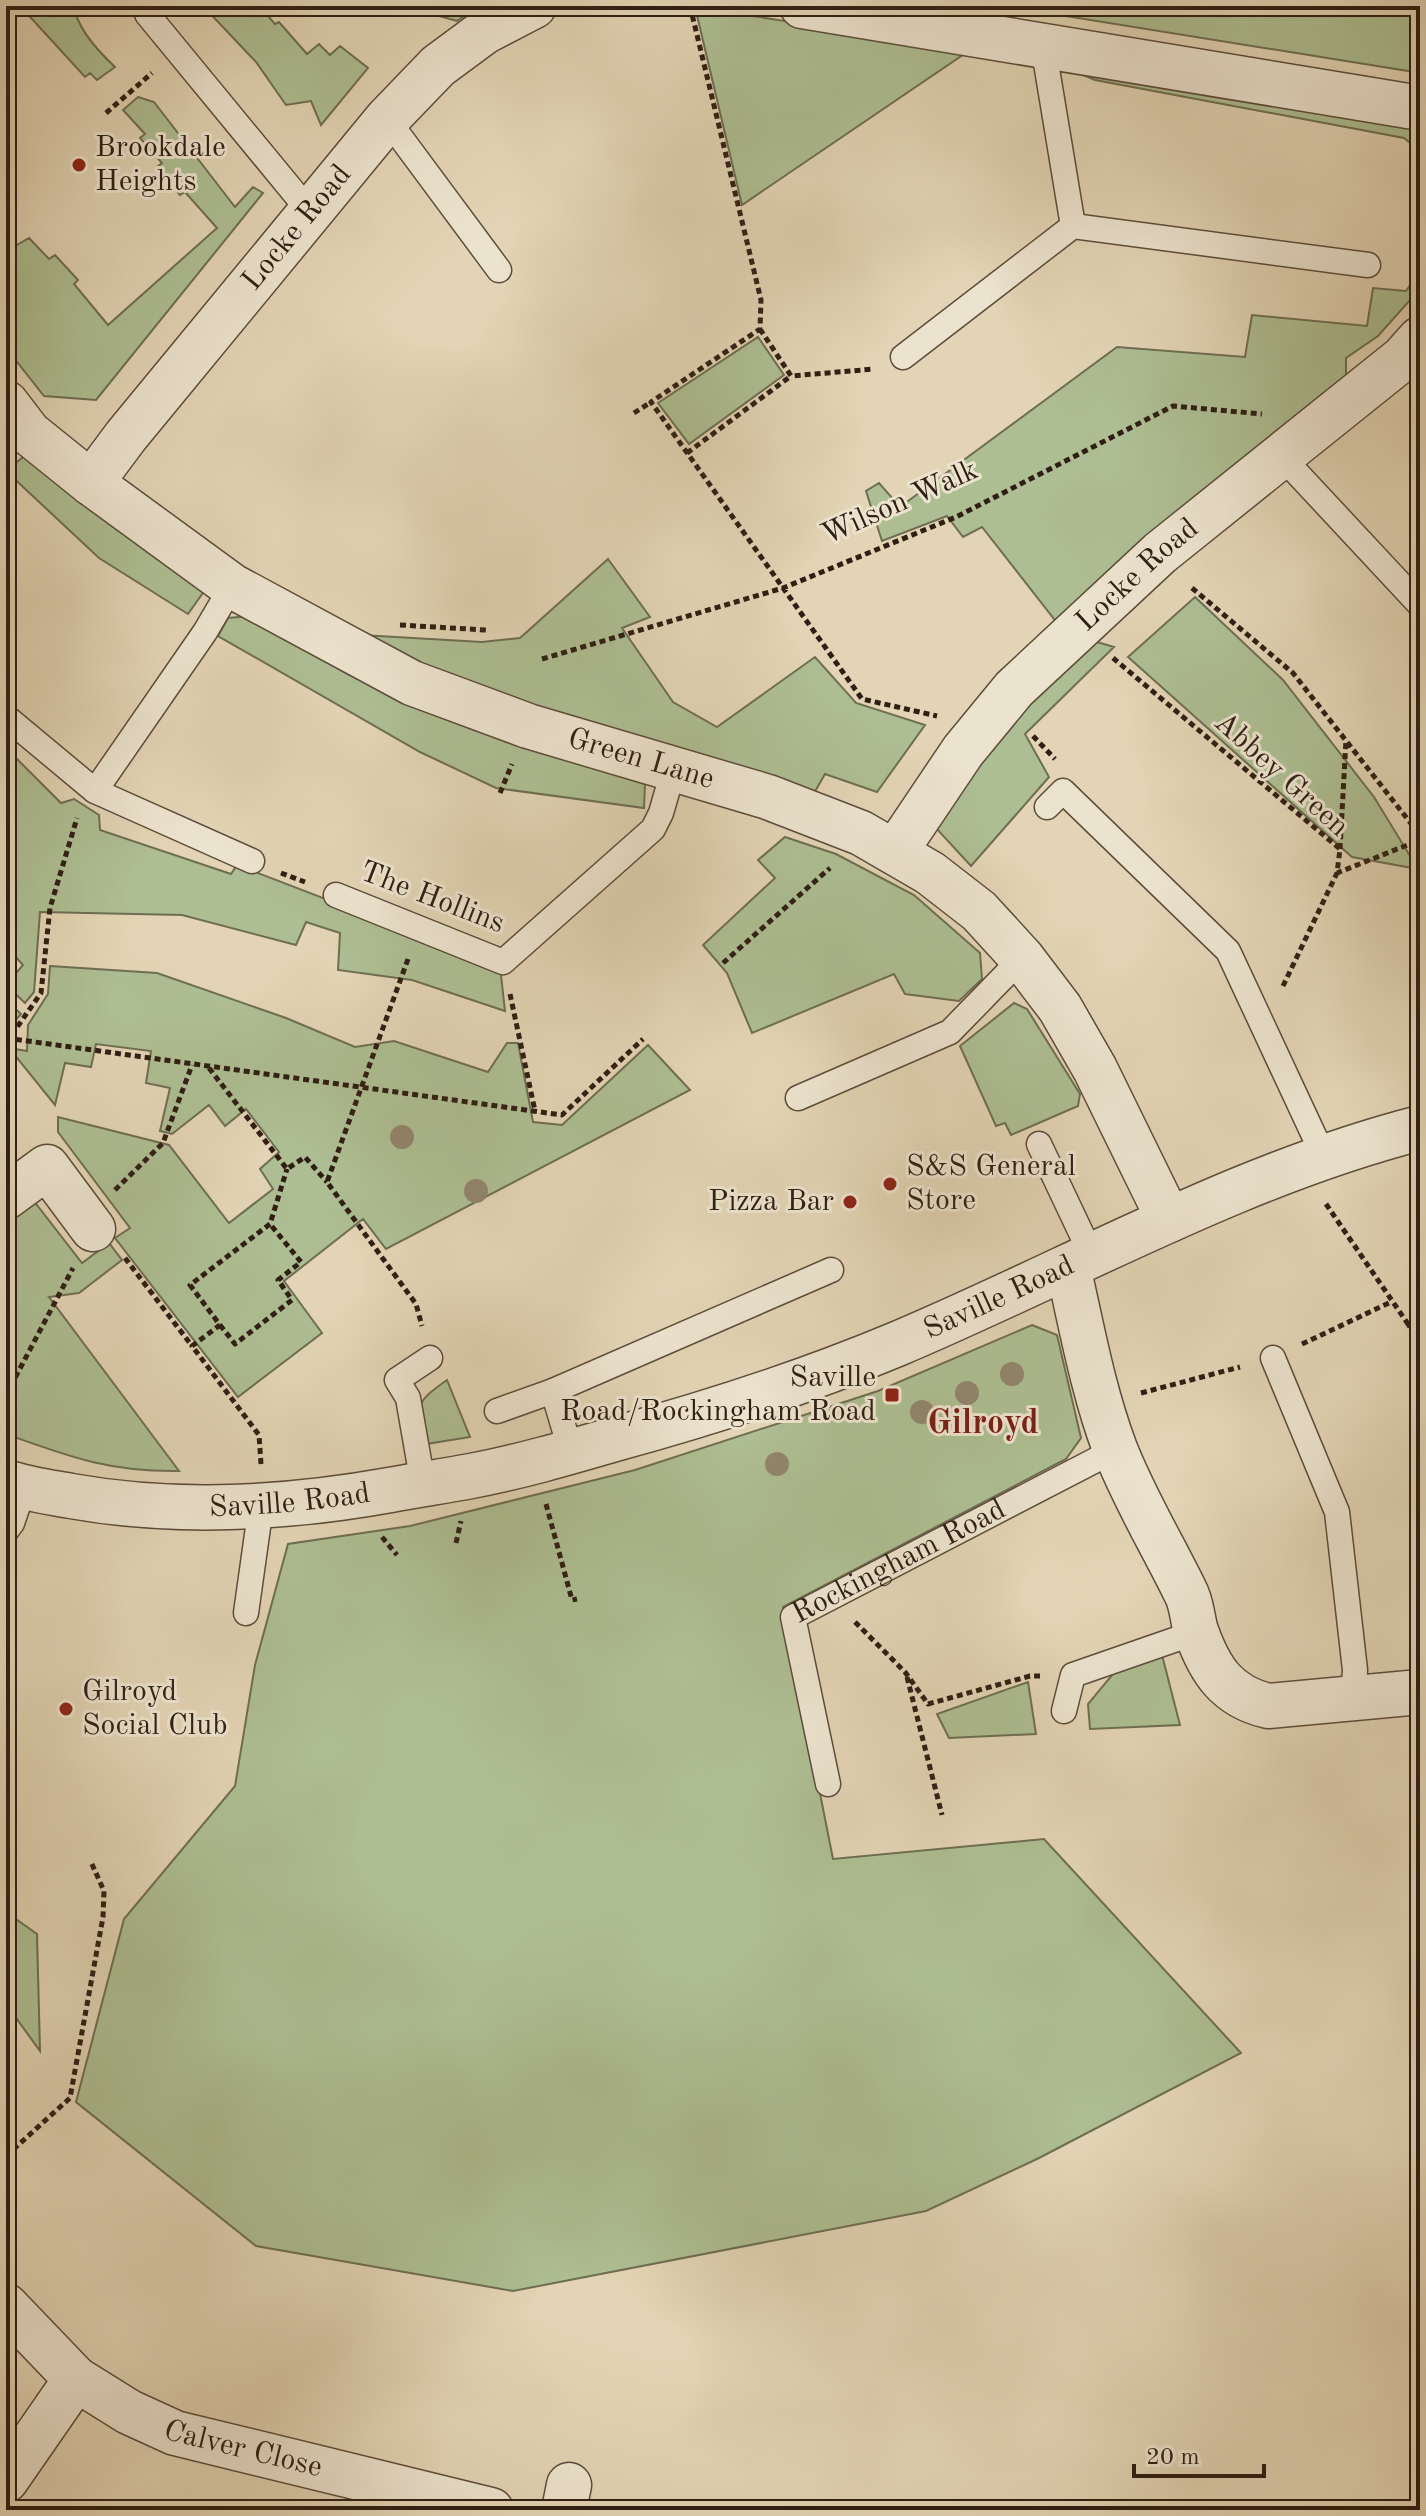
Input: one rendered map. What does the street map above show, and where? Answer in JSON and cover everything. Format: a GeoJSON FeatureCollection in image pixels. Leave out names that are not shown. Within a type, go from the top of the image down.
{"type":"FeatureCollection","features":[{"type":"Feature","properties":{"kind":"street","name":"Locke Road"},"geometry":{"type":"LineString","coordinates":[[91,483],[126,436],[387,119],[438,66],[484,32],[534,6]]}},
{"type":"Feature","properties":{"kind":"street"},"geometry":{"type":"LineString","coordinates":[[802,6],[1420,108]]}},
{"type":"Feature","properties":{"kind":"street","name":"Locke Road"},"geometry":{"type":"LineString","coordinates":[[895,852],[963,751],[1014,689],[1160,553],[1279,436],[1403,358],[1420,339]]}},
{"type":"Feature","properties":{"kind":"street","name":"Green Lane"},"geometry":{"type":"LineString","coordinates":[[14,428],[232,586],[412,683],[528,726],[768,797],[861,833],[930,873],[979,911],[1022,958],[1060,1008],[1095,1069],[1169,1220]]}},
{"type":"Feature","properties":{"kind":"street","name":"Saville Road"},"geometry":{"type":"LineString","coordinates":[[15,1485],[104,1502],[172,1507],[262,1486],[319,1502],[472,1476],[553,1456],[775,1390],[895,1345],[1169,1220],[1313,1162],[1420,1128]]}},
{"type":"Feature","properties":{"kind":"street"},"geometry":{"type":"LineString","coordinates":[[6,1197],[47,1167],[93,1229]]}},
{"type":"Feature","properties":{"kind":"street"},"geometry":{"type":"LineString","coordinates":[[1080,1262],[1099,1402],[1115,1450],[1188,1595],[1197,1632],[1216,1671],[1229,1689],[1247,1701],[1268,1706],[1420,1692]]}},
{"type":"Feature","properties":{"kind":"street","name":"Calver Close"},"geometry":{"type":"LineString","coordinates":[[6,2306],[76,2379],[129,2412],[175,2433],[417,2502],[491,2510]]}},
{"type":"Feature","properties":{"kind":"street"},"geometry":{"type":"LineString","coordinates":[[6,2480],[76,2379]]}},
{"type":"Feature","properties":{"kind":"lane"},"geometry":{"type":"LineString","coordinates":[[145,6],[147,14],[177,52],[310,212]]}},
{"type":"Feature","properties":{"kind":"lane"},"geometry":{"type":"LineString","coordinates":[[1043,45],[1073,226]]}},
{"type":"Feature","properties":{"kind":"lane"},"geometry":{"type":"LineString","coordinates":[[387,119],[499,270]]}},
{"type":"Feature","properties":{"kind":"lane"},"geometry":{"type":"LineString","coordinates":[[903,357],[1073,226],[1368,265]]}},
{"type":"Feature","properties":{"kind":"lane"},"geometry":{"type":"LineString","coordinates":[[1279,436],[1420,605]]}},
{"type":"Feature","properties":{"kind":"lane"},"geometry":{"type":"LineString","coordinates":[[95,791],[205,632],[232,586]]}},
{"type":"Feature","properties":{"kind":"lane"},"geometry":{"type":"LineString","coordinates":[[6,717],[95,791],[252,861]]}},
{"type":"Feature","properties":{"kind":"lane","name":"The Hollins"},"geometry":{"type":"LineString","coordinates":[[336,895],[503,962],[653,829],[674,768]]}},
{"type":"Feature","properties":{"kind":"lane"},"geometry":{"type":"LineString","coordinates":[[1047,807],[1063,791],[1228,951],[1263,1027],[1313,1162]]}},
{"type":"Feature","properties":{"kind":"lane"},"geometry":{"type":"LineString","coordinates":[[798,1098],[950,1032],[1022,958]]}},
{"type":"Feature","properties":{"kind":"lane"},"geometry":{"type":"LineString","coordinates":[[1039,1144],[1080,1262]]}},
{"type":"Feature","properties":{"kind":"lane"},"geometry":{"type":"LineString","coordinates":[[497,1411],[553,1391],[831,1270]]}},
{"type":"Feature","properties":{"kind":"lane"},"geometry":{"type":"LineString","coordinates":[[423,1484],[408,1398],[397,1380],[430,1358]]}},
{"type":"Feature","properties":{"kind":"lane"},"geometry":{"type":"LineString","coordinates":[[1273,1358],[1337,1512],[1355,1670],[1353,1700]]}},
{"type":"Feature","properties":{"kind":"lane"},"geometry":{"type":"LineString","coordinates":[[553,1391],[553,1456]]}},
{"type":"Feature","properties":{"kind":"lane","name":"Rockingham Road"},"geometry":{"type":"LineString","coordinates":[[828,1784],[793,1617],[1115,1450]]}},
{"type":"Feature","properties":{"kind":"lane"},"geometry":{"type":"LineString","coordinates":[[6,1531],[12,1523],[15,1485]]}},
{"type":"Feature","properties":{"kind":"lane"},"geometry":{"type":"LineString","coordinates":[[246,1613],[262,1486]]}},
{"type":"Feature","properties":{"kind":"lane"},"geometry":{"type":"LineString","coordinates":[[1064,1711],[1073,1675],[1197,1632]]}},
{"type":"Feature","properties":{"kind":"path"},"geometry":{"type":"LineString","coordinates":[[690,6],[761,300],[760,329],[791,376]]}},
{"type":"Feature","properties":{"kind":"path"},"geometry":{"type":"LineString","coordinates":[[106,113],[177,52]]}},
{"type":"Feature","properties":{"kind":"path"},"geometry":{"type":"LineString","coordinates":[[634,413],[760,329]]}},
{"type":"Feature","properties":{"kind":"path"},"geometry":{"type":"LineString","coordinates":[[687,453],[791,376],[888,368],[903,357]]}},
{"type":"Feature","properties":{"kind":"path"},"geometry":{"type":"LineString","coordinates":[[651,402],[862,699],[942,718]]}},
{"type":"Feature","properties":{"kind":"path","name":"Wilson Walk"},"geometry":{"type":"LineString","coordinates":[[542,659],[783,588],[956,517],[1173,406],[1279,436]]}},
{"type":"Feature","properties":{"kind":"path","name":"Abbey Green"},"geometry":{"type":"LineString","coordinates":[[1113,658],[1340,849],[1337,873],[1420,838],[1293,673],[1192,588]]}},
{"type":"Feature","properties":{"kind":"path"},"geometry":{"type":"LineString","coordinates":[[1340,849],[1346,739]]}},
{"type":"Feature","properties":{"kind":"path"},"geometry":{"type":"LineString","coordinates":[[95,791],[79,811],[50,908],[41,993],[8,1040],[562,1115],[643,1039]]}},
{"type":"Feature","properties":{"kind":"path","name":"The Hollins"},"geometry":{"type":"LineString","coordinates":[[252,861],[336,895]]}},
{"type":"Feature","properties":{"kind":"path"},"geometry":{"type":"LineString","coordinates":[[723,963],[838,861]]}},
{"type":"Feature","properties":{"kind":"path"},"geometry":{"type":"LineString","coordinates":[[1263,1027],[1337,873]]}},
{"type":"Feature","properties":{"kind":"path"},"geometry":{"type":"LineString","coordinates":[[327,1182],[419,928]]}},
{"type":"Feature","properties":{"kind":"path"},"geometry":{"type":"LineString","coordinates":[[503,962],[535,1111]]}},
{"type":"Feature","properties":{"kind":"path"},"geometry":{"type":"LineString","coordinates":[[208,1067],[287,1169]]}},
{"type":"Feature","properties":{"kind":"path"},"geometry":{"type":"LineString","coordinates":[[270,1224],[301,1262],[278,1280],[292,1300],[235,1344],[190,1285],[270,1224],[287,1169],[305,1157],[327,1182],[416,1304],[430,1358]]}},
{"type":"Feature","properties":{"kind":"path"},"geometry":{"type":"LineString","coordinates":[[1313,1162],[1420,1343]]}},
{"type":"Feature","properties":{"kind":"path"},"geometry":{"type":"LineString","coordinates":[[93,1229],[113,1242],[259,1435],[262,1486]]}},
{"type":"Feature","properties":{"kind":"path"},"geometry":{"type":"LineString","coordinates":[[1408,1324],[1420,1322]]}},
{"type":"Feature","properties":{"kind":"path"},"geometry":{"type":"LineString","coordinates":[[192,1346],[220,1325]]}},
{"type":"Feature","properties":{"kind":"path"},"geometry":{"type":"LineString","coordinates":[[553,1456],[572,1600],[577,1599]]}},
{"type":"Feature","properties":{"kind":"path"},"geometry":{"type":"LineString","coordinates":[[831,1597],[905,1672],[928,1704],[1030,1676],[1073,1675]]}},
{"type":"Feature","properties":{"kind":"path"},"geometry":{"type":"LineString","coordinates":[[905,1672],[942,1815]]}},
{"type":"Feature","properties":{"kind":"path"},"geometry":{"type":"LineString","coordinates":[[6,2156],[70,2098],[103,1917],[104,1891],[91,1862]]}},
{"type":"Feature","properties":{"kind":"green space"},"geometry":{"type":"Polygon","coordinates":[[[20,6],[74,6],[84,31],[115,67],[97,80],[90,73],[85,77],[20,6]]]}},
{"type":"Feature","properties":{"kind":"green space"},"geometry":{"type":"Polygon","coordinates":[[[203,6],[259,6],[275,24],[279,22],[307,54],[319,44],[330,55],[340,46],[368,68],[321,125],[311,101],[286,105],[256,62],[203,6]]]}},
{"type":"Feature","properties":{"kind":"green space"},"geometry":{"type":"Polygon","coordinates":[[[451,6],[479,6],[457,21],[439,16],[451,6]]]}},
{"type":"Feature","properties":{"kind":"green space"},"geometry":{"type":"Polygon","coordinates":[[[1003,6],[1420,6],[1420,75],[1408,71],[1003,6]]]}},
{"type":"Feature","properties":{"kind":"green space"},"geometry":{"type":"Polygon","coordinates":[[[695,7],[970,50],[742,205],[695,7]]]}},
{"type":"Feature","properties":{"kind":"green space"},"geometry":{"type":"Polygon","coordinates":[[[1072,70],[1420,122],[1420,151],[1404,138],[1095,80],[1072,70]]]}},
{"type":"Feature","properties":{"kind":"green space"},"geometry":{"type":"Polygon","coordinates":[[[138,97],[154,102],[235,207],[253,187],[263,193],[96,400],[44,396],[6,348],[6,236],[15,246],[29,238],[49,259],[55,255],[78,280],[74,284],[108,325],[217,228],[185,192],[180,195],[157,167],[162,163],[140,138],[145,134],[123,110],[138,97]]]}},
{"type":"Feature","properties":{"kind":"green space"},"geometry":{"type":"Polygon","coordinates":[[[1420,271],[1420,296],[1410,300],[1378,336],[1346,358],[1346,385],[1058,624],[982,527],[963,537],[947,516],[882,541],[866,491],[879,483],[900,507],[1117,347],[1245,357],[1252,315],[1367,326],[1373,288],[1406,291],[1420,271]]]}},
{"type":"Feature","properties":{"kind":"green space"},"geometry":{"type":"Polygon","coordinates":[[[758,337],[784,375],[689,444],[658,403],[758,337]]]}},
{"type":"Feature","properties":{"kind":"green space"},"geometry":{"type":"Polygon","coordinates":[[[29,452],[205,590],[188,614],[99,558],[6,471],[29,452]]]}},
{"type":"Feature","properties":{"kind":"green space"},"geometry":{"type":"Polygon","coordinates":[[[608,559],[650,617],[622,628],[673,702],[717,727],[815,657],[856,703],[925,725],[877,792],[825,774],[813,795],[453,681],[361,635],[482,642],[520,638],[608,559]]]}},
{"type":"Feature","properties":{"kind":"green space"},"geometry":{"type":"Polygon","coordinates":[[[1195,597],[1283,680],[1374,797],[1418,869],[1352,857],[1128,657],[1195,597]]]}},
{"type":"Feature","properties":{"kind":"green space"},"geometry":{"type":"Polygon","coordinates":[[[250,616],[348,674],[513,743],[645,784],[644,808],[496,788],[420,752],[218,636],[228,618],[250,616]]]}},
{"type":"Feature","properties":{"kind":"green space"},"geometry":{"type":"Polygon","coordinates":[[[1087,639],[1114,647],[1025,734],[1049,777],[971,866],[934,826],[990,738],[1087,639]]]}},
{"type":"Feature","properties":{"kind":"green space"},"geometry":{"type":"Polygon","coordinates":[[[6,748],[61,803],[74,799],[99,815],[100,830],[231,874],[237,865],[500,966],[505,1011],[412,980],[338,970],[340,933],[306,922],[296,945],[182,915],[40,912],[34,992],[25,1003],[6,985],[23,965],[6,946],[6,748]]]}},
{"type":"Feature","properties":{"kind":"green space"},"geometry":{"type":"Polygon","coordinates":[[[785,837],[836,854],[914,895],[980,953],[982,979],[959,1001],[905,994],[894,974],[752,1033],[727,973],[703,945],[775,878],[758,860],[785,837]]]}},
{"type":"Feature","properties":{"kind":"green space"},"geometry":{"type":"Polygon","coordinates":[[[50,966],[157,973],[286,1018],[355,1047],[394,1041],[488,1072],[507,1043],[518,1043],[533,1122],[562,1125],[648,1045],[690,1090],[386,1249],[363,1219],[284,1281],[322,1333],[238,1397],[115,1238],[130,1228],[58,1132],[58,1117],[169,1145],[229,1223],[273,1189],[260,1169],[279,1152],[246,1109],[225,1126],[209,1105],[172,1134],[160,1131],[170,1088],[146,1083],[151,1051],[96,1044],[91,1067],[65,1063],[55,1105],[9,1048],[27,1051],[28,1025],[48,994],[50,966]]]}},
{"type":"Feature","properties":{"kind":"green space"},"geometry":{"type":"Polygon","coordinates":[[[6,1000],[21,1014],[6,1031],[6,1000]]]}},
{"type":"Feature","properties":{"kind":"green space"},"geometry":{"type":"Polygon","coordinates":[[[1014,1003],[1027,1009],[1080,1094],[1078,1106],[1011,1135],[1005,1123],[996,1126],[960,1046],[1014,1003]]]}},
{"type":"Feature","properties":{"kind":"green space"},"geometry":{"type":"Polygon","coordinates":[[[30,1196],[82,1263],[109,1243],[122,1260],[79,1293],[49,1297],[179,1471],[132,1469],[91,1462],[6,1434],[6,1215],[30,1196]]]}},
{"type":"Feature","properties":{"kind":"green space"},"geometry":{"type":"Polygon","coordinates":[[[1032,1325],[1057,1335],[1081,1438],[1066,1459],[783,1607],[833,1859],[1044,1839],[1241,2053],[1039,2158],[926,2211],[513,2291],[256,2246],[76,2102],[124,1919],[235,1786],[255,1665],[288,1544],[410,1526],[635,1470],[878,1391],[1032,1325]]]}},
{"type":"Feature","properties":{"kind":"green space"},"geometry":{"type":"Polygon","coordinates":[[[447,1380],[470,1437],[426,1444],[420,1406],[447,1380]]]}},
{"type":"Feature","properties":{"kind":"green space"},"geometry":{"type":"Polygon","coordinates":[[[1162,1655],[1180,1725],[1090,1729],[1088,1704],[1117,1669],[1162,1655]]]}},
{"type":"Feature","properties":{"kind":"green space"},"geometry":{"type":"Polygon","coordinates":[[[1028,1682],[1036,1734],[949,1738],[937,1714],[1028,1682]]]}},
{"type":"Feature","properties":{"kind":"green space"},"geometry":{"type":"Polygon","coordinates":[[[6,1912],[37,1934],[40,2051],[6,2004],[6,1912]]]}},
{"type":"Feature","properties":{"kind":"place","name":"Brookdale Heights"},"geometry":{"type":"Point","coordinates":[79,165]}},
{"type":"Feature","properties":{"kind":"place","name":"S&S General Store"},"geometry":{"type":"Point","coordinates":[890,1184]}},
{"type":"Feature","properties":{"kind":"place","name":"Pizza Bar"},"geometry":{"type":"Point","coordinates":[850,1202]}},
{"type":"Feature","properties":{"kind":"place","name":"Saville Road/Rockingham Road"},"geometry":{"type":"Point","coordinates":[892,1395]}},
{"type":"Feature","properties":{"kind":"place","name":"Gilroyd Social Club"},"geometry":{"type":"Point","coordinates":[66,1709]}},
{"type":"Feature","properties":{"kind":"district","name":"Gilroyd"},"geometry":{"type":"Point","coordinates":[983,1424]}}]}
